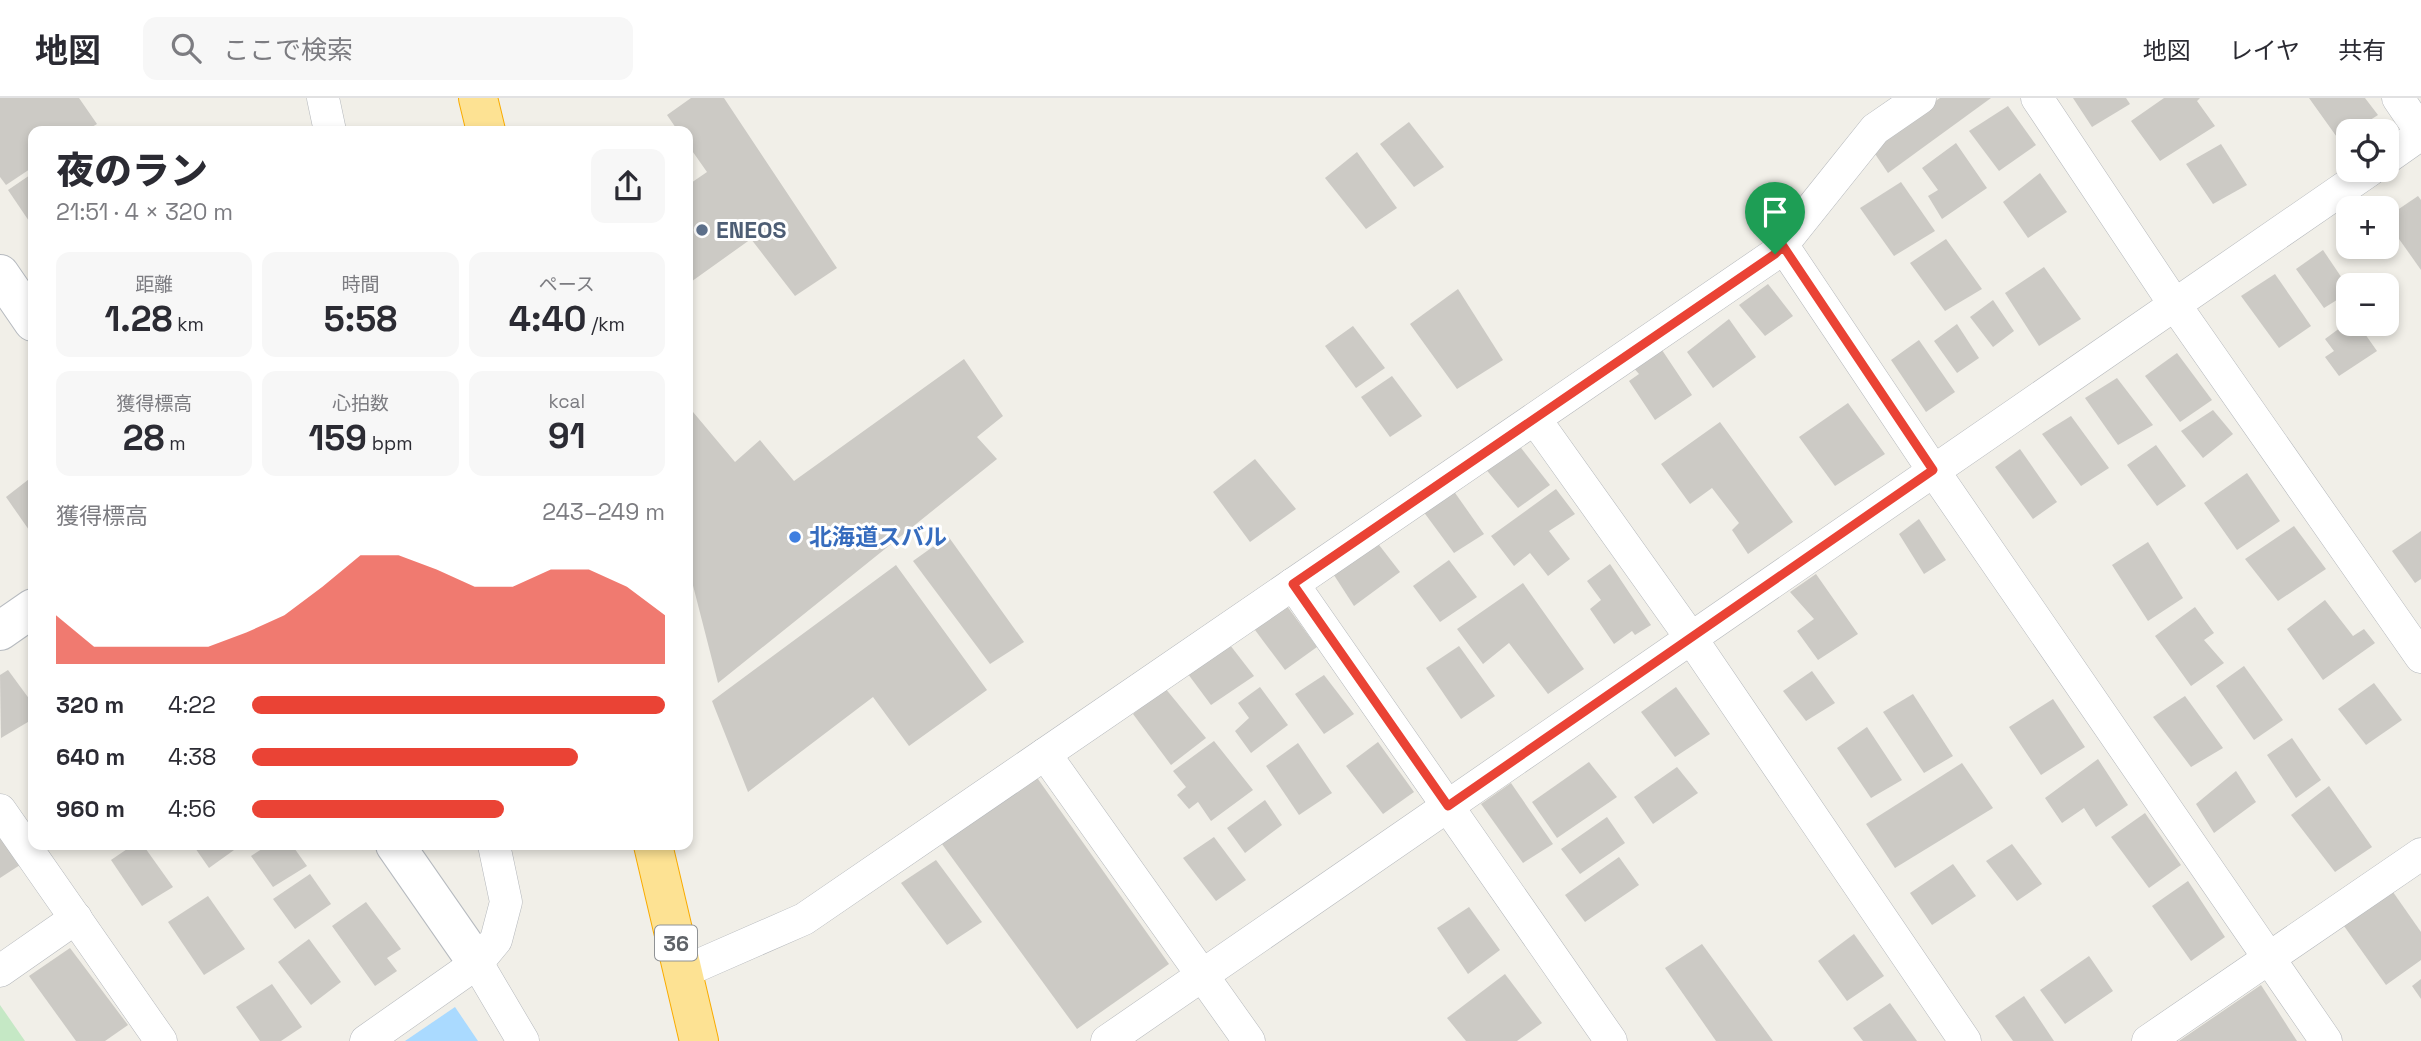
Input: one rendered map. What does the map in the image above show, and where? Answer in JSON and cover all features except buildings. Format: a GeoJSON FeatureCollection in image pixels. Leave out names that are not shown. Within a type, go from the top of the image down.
{"type":"FeatureCollection","features":[{"type":"Feature","properties":{"kind":"highway"},"geometry":{"type":"LineString","coordinates":[[478,98],[485,126]]}},
{"type":"Feature","properties":{"kind":"highway","name":"36"},"geometry":{"type":"LineString","coordinates":[[654,850],[699,1041]]}},
{"type":"Feature","properties":{"kind":"street"},"geometry":{"type":"LineString","coordinates":[[323,98],[329,126]]}},
{"type":"Feature","properties":{"kind":"street"},"geometry":{"type":"LineString","coordinates":[[683,972],[804,919],[1775,254],[1875,129],[1920,98]]}},
{"type":"Feature","properties":{"kind":"street"},"geometry":{"type":"LineString","coordinates":[[2037,98],[2175,305],[2421,657]]}},
{"type":"Feature","properties":{"kind":"street"},"geometry":{"type":"LineString","coordinates":[[2398,98],[2421,133],[2399,149]]}},
{"type":"Feature","properties":{"kind":"street"},"geometry":{"type":"LineString","coordinates":[[1107,1041],[2353,182]]}},
{"type":"Feature","properties":{"kind":"street"},"geometry":{"type":"LineString","coordinates":[[1783,246],[1933,470],[2326,1041]]}},
{"type":"Feature","properties":{"kind":"street"},"geometry":{"type":"LineString","coordinates":[[0,274],[28,315]]}},
{"type":"Feature","properties":{"kind":"street"},"geometry":{"type":"LineString","coordinates":[[1535,419],[1691,638],[1965,1041]]}},
{"type":"Feature","properties":{"kind":"street"},"geometry":{"type":"LineString","coordinates":[[1293,584],[1611,1041]]}},
{"type":"Feature","properties":{"kind":"street"},"geometry":{"type":"LineString","coordinates":[[0,631],[28,611]]}},
{"type":"Feature","properties":{"kind":"street"},"geometry":{"type":"LineString","coordinates":[[1045,754],[1250,1041]]}},
{"type":"Feature","properties":{"kind":"street"},"geometry":{"type":"LineString","coordinates":[[0,810],[28,850]]}},
{"type":"Feature","properties":{"kind":"street"},"geometry":{"type":"LineString","coordinates":[[28,850],[161,1041]]}},
{"type":"Feature","properties":{"kind":"street"},"geometry":{"type":"LineString","coordinates":[[398,850],[477,963],[523,1041]]}},
{"type":"Feature","properties":{"kind":"street"},"geometry":{"type":"LineString","coordinates":[[366,1041],[477,963],[496,940],[506,902],[495,850]]}},
{"type":"Feature","properties":{"kind":"street"},"geometry":{"type":"LineString","coordinates":[[2148,1041],[2421,854]]}},
{"type":"Feature","properties":{"kind":"street"},"geometry":{"type":"LineString","coordinates":[[0,971],[76,918]]}},
{"type":"Feature","properties":{"kind":"green space"},"geometry":{"type":"Polygon","coordinates":[[[0,1005],[25,1041],[0,1041],[0,1005]]]}},
{"type":"Feature","properties":{"kind":"water"},"geometry":{"type":"Polygon","coordinates":[[[455,1007],[478,1041],[405,1041],[455,1007]]]}},
{"type":"Feature","properties":{"kind":"place","name":"ENEOS"},"geometry":{"type":"Point","coordinates":[702,230]}},
{"type":"Feature","properties":{"kind":"place","name":"北海道スバル"},"geometry":{"type":"Point","coordinates":[795,537]}},
{"type":"Feature","properties":{"kind":"route"},"geometry":{"type":"LineString","coordinates":[[1783,246],[1933,470],[1448,806],[1293,584],[1775,254],[1783,246]]}}]}
